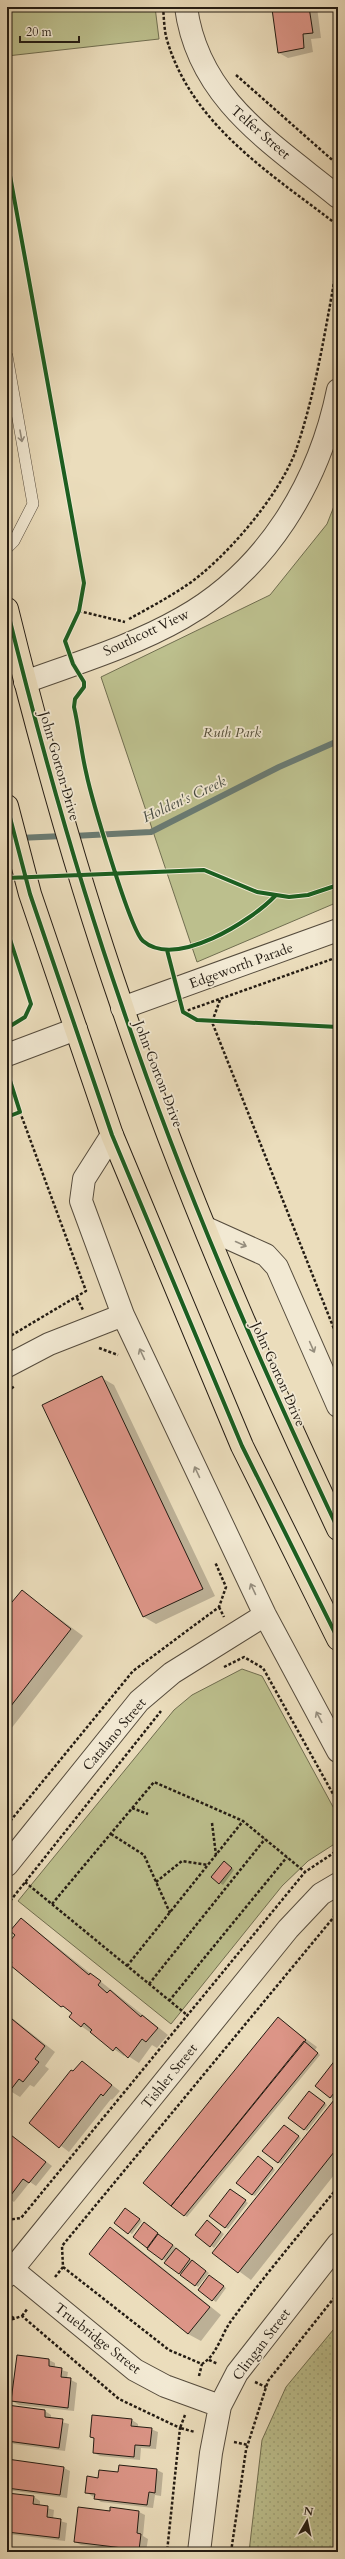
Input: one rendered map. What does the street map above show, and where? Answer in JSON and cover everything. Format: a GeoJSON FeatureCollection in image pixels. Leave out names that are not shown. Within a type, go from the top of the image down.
{"type":"FeatureCollection","features":[{"type":"Feature","properties":{"kind":"main road","name":"John Gorton Drive"},"geometry":{"type":"LineString","coordinates":[[7,609],[25,682],[84,892],[122,1008],[206,1228],[282,1409],[338,1529]]}},
{"type":"Feature","properties":{"kind":"main road"},"geometry":{"type":"LineString","coordinates":[[7,806],[30,894],[112,1135],[242,1446],[338,1639]]}},
{"type":"Feature","properties":{"kind":"street","name":"Telfer Street"},"geometry":{"type":"LineString","coordinates":[[186,7],[197,51],[205,70],[228,103],[242,117],[338,197]]}},
{"type":"Feature","properties":{"kind":"street","name":"Southcott View"},"geometry":{"type":"LineString","coordinates":[[25,682],[135,641],[183,618],[226,587],[246,569],[281,529],[308,483],[326,439],[338,390]]}},
{"type":"Feature","properties":{"kind":"street","name":"Edgeworth Parade"},"geometry":{"type":"LineString","coordinates":[[122,1008],[338,930]]}},
{"type":"Feature","properties":{"kind":"street"},"geometry":{"type":"LineString","coordinates":[[7,1055],[76,1029]]}},
{"type":"Feature","properties":{"kind":"street"},"geometry":{"type":"LineString","coordinates":[[112,1135],[84,1179],[81,1201],[123,1315],[265,1615],[338,1751]]}},
{"type":"Feature","properties":{"kind":"street"},"geometry":{"type":"LineString","coordinates":[[206,1228],[266,1254],[277,1266],[338,1406]]}},
{"type":"Feature","properties":{"kind":"street"},"geometry":{"type":"LineString","coordinates":[[7,1366],[49,1344],[123,1315]]}},
{"type":"Feature","properties":{"kind":"street","name":"Catalano Street"},"geometry":{"type":"LineString","coordinates":[[7,1864],[139,1701],[172,1673],[265,1615]]}},
{"type":"Feature","properties":{"kind":"street","name":"Tishler Street"},"geometry":{"type":"LineString","coordinates":[[9,2270],[288,1929],[321,1894],[338,1884]]}},
{"type":"Feature","properties":{"kind":"street","name":"Clingan Street"},"geometry":{"type":"LineString","coordinates":[[199,2552],[211,2454],[220,2406],[237,2373],[338,2244]]}},
{"type":"Feature","properties":{"kind":"street","name":"Truebridge Street"},"geometry":{"type":"LineString","coordinates":[[9,2270],[135,2370],[165,2386],[220,2406]]}},
{"type":"Feature","properties":{"kind":"lane"},"geometry":{"type":"LineString","coordinates":[[7,356],[33,504],[14,541],[7,548]]}},
{"type":"Feature","properties":{"kind":"path"},"geometry":{"type":"LineString","coordinates":[[232,71],[338,165]]}},
{"type":"Feature","properties":{"kind":"path"},"geometry":{"type":"LineString","coordinates":[[78,611],[125,622],[185,586],[230,547],[273,494],[295,452],[311,398],[338,261]]}},
{"type":"Feature","properties":{"kind":"path"},"geometry":{"type":"LineString","coordinates":[[76,617],[80,604]]}},
{"type":"Feature","properties":{"kind":"path"},"geometry":{"type":"LineString","coordinates":[[183,1012],[338,957]]}},
{"type":"Feature","properties":{"kind":"path"},"geometry":{"type":"LineString","coordinates":[[177,988],[183,1012],[192,1017]]}},
{"type":"Feature","properties":{"kind":"path"},"geometry":{"type":"LineString","coordinates":[[220,1000],[212,1022],[328,1318],[338,1339]]}},
{"type":"Feature","properties":{"kind":"path"},"geometry":{"type":"LineString","coordinates":[[204,1021],[218,1022]]}},
{"type":"Feature","properties":{"kind":"path"},"geometry":{"type":"LineString","coordinates":[[7,1338],[86,1291],[18,1105]]}},
{"type":"Feature","properties":{"kind":"path"},"geometry":{"type":"LineString","coordinates":[[14,1114],[20,1112]]}},
{"type":"Feature","properties":{"kind":"path"},"geometry":{"type":"LineString","coordinates":[[328,1318],[333,1316]]}},
{"type":"Feature","properties":{"kind":"path"},"geometry":{"type":"LineString","coordinates":[[94,1350],[101,1347],[121,1356]]}},
{"type":"Feature","properties":{"kind":"path"},"geometry":{"type":"LineString","coordinates":[[7,1391],[19,1383]]}},
{"type":"Feature","properties":{"kind":"path"},"geometry":{"type":"LineString","coordinates":[[7,1825],[134,1671],[219,1606],[226,1587],[213,1558]]}},
{"type":"Feature","properties":{"kind":"path"},"geometry":{"type":"LineString","coordinates":[[223,1668],[244,1657],[263,1668],[338,1803]]}},
{"type":"Feature","properties":{"kind":"path"},"geometry":{"type":"LineString","coordinates":[[7,1905],[162,1710]]}},
{"type":"Feature","properties":{"kind":"path"},"geometry":{"type":"LineString","coordinates":[[52,1904],[154,1782],[243,1821],[305,1872]]}},
{"type":"Feature","properties":{"kind":"path"},"geometry":{"type":"LineString","coordinates":[[132,1808],[148,1814]]}},
{"type":"Feature","properties":{"kind":"path"},"geometry":{"type":"LineString","coordinates":[[127,1966],[243,1821]]}},
{"type":"Feature","properties":{"kind":"path"},"geometry":{"type":"LineString","coordinates":[[212,1823],[216,1855]]}},
{"type":"Feature","properties":{"kind":"path"},"geometry":{"type":"LineString","coordinates":[[111,1834],[144,1855],[170,1913]]}},
{"type":"Feature","properties":{"kind":"path"},"geometry":{"type":"LineString","coordinates":[[149,1984],[264,1839]]}},
{"type":"Feature","properties":{"kind":"path"},"geometry":{"type":"LineString","coordinates":[[7,2220],[21,2218],[305,1872],[338,1850]]}},
{"type":"Feature","properties":{"kind":"path"},"geometry":{"type":"LineString","coordinates":[[169,2001],[287,1857]]}},
{"type":"Feature","properties":{"kind":"path"},"geometry":{"type":"LineString","coordinates":[[156,1882],[182,1861],[208,1865]]}},
{"type":"Feature","properties":{"kind":"path"},"geometry":{"type":"LineString","coordinates":[[25,1882],[187,2016]]}},
{"type":"Feature","properties":{"kind":"path"},"geometry":{"type":"LineString","coordinates":[[338,1912],[62,2246],[64,2266],[169,2350],[202,2364],[209,2360],[230,2323],[268,2272],[338,2187]]}},
{"type":"Feature","properties":{"kind":"path"},"geometry":{"type":"LineString","coordinates":[[334,1983],[338,1980]]}},
{"type":"Feature","properties":{"kind":"path"},"geometry":{"type":"LineString","coordinates":[[231,2552],[246,2450],[268,2381],[338,2293]]}},
{"type":"Feature","properties":{"kind":"path"},"geometry":{"type":"LineString","coordinates":[[7,2314],[14,2318]]}},
{"type":"Feature","properties":{"kind":"path"},"geometry":{"type":"LineString","coordinates":[[7,2320],[22,2316],[119,2399],[180,2428],[167,2552]]}},
{"type":"Feature","properties":{"kind":"green space"},"geometry":{"type":"Polygon","coordinates":[[[7,7],[155,7],[159,39],[7,56],[7,7]]]}},
{"type":"Feature","properties":{"kind":"green space","name":"Ruth Park"},"geometry":{"type":"Polygon","coordinates":[[[338,496],[338,902],[197,962],[101,677],[270,595],[327,524],[338,496]]]}},
{"type":"Feature","properties":{"kind":"green space"},"geometry":{"type":"Polygon","coordinates":[[[242,1669],[262,1676],[338,1816],[336,1843],[308,1861],[282,1886],[171,2024],[18,1901],[174,1710],[192,1695],[242,1669]]]}},
{"type":"Feature","properties":{"kind":"green space"},"geometry":{"type":"Polygon","coordinates":[[[338,2324],[338,2552],[249,2552],[262,2440],[286,2387],[338,2324]]]}},
{"type":"Feature","properties":{"kind":"building"},"geometry":{"type":"Polygon","coordinates":[[[269,7],[309,7],[313,33],[303,34],[304,48],[278,53],[272,9],[269,7]]]}},
{"type":"Feature","properties":{"kind":"building"},"geometry":{"type":"Polygon","coordinates":[[[102,1376],[203,1589],[143,1617],[42,1405],[102,1376]]]}},
{"type":"Feature","properties":{"kind":"building"},"geometry":{"type":"Polygon","coordinates":[[[22,1590],[71,1629],[7,1711],[7,1608],[22,1590]]]}},
{"type":"Feature","properties":{"kind":"building"},"geometry":{"type":"Polygon","coordinates":[[[224,1861],[232,1868],[219,1884],[211,1877],[224,1861]]]}},
{"type":"Feature","properties":{"kind":"building"},"geometry":{"type":"Polygon","coordinates":[[[21,1918],[89,1975],[90,1973],[101,1981],[98,1985],[107,1993],[110,1990],[141,2017],[142,2015],[158,2028],[146,2042],[142,2039],[128,2058],[116,2047],[113,2051],[90,2032],[92,2030],[84,2023],[81,2027],[69,2017],[72,2013],[63,2006],[61,2007],[10,1965],[12,1962],[7,1958],[7,1945],[15,1935],[10,1931],[21,1918]]]}},
{"type":"Feature","properties":{"kind":"building"},"geometry":{"type":"Polygon","coordinates":[[[7,2015],[45,2046],[35,2059],[39,2062],[23,2082],[19,2079],[9,2092],[7,2090],[7,2015]]]}},
{"type":"Feature","properties":{"kind":"building"},"geometry":{"type":"Polygon","coordinates":[[[278,2017],[306,2040],[171,2206],[143,2183],[278,2017]]]}},
{"type":"Feature","properties":{"kind":"building"},"geometry":{"type":"Polygon","coordinates":[[[304,2041],[318,2053],[184,2216],[171,2206],[304,2041]]]}},
{"type":"Feature","properties":{"kind":"building"},"geometry":{"type":"Polygon","coordinates":[[[336,2059],[338,2061],[338,2088],[330,2098],[315,2086],[336,2059]]]}},
{"type":"Feature","properties":{"kind":"building"},"geometry":{"type":"Polygon","coordinates":[[[82,2061],[112,2085],[103,2096],[101,2094],[59,2148],[29,2123],[71,2070],[73,2071],[82,2061]]]}},
{"type":"Feature","properties":{"kind":"building"},"geometry":{"type":"Polygon","coordinates":[[[309,2091],[325,2103],[304,2130],[288,2118],[309,2091]]]}},
{"type":"Feature","properties":{"kind":"building"},"geometry":{"type":"Polygon","coordinates":[[[338,2095],[338,2147],[238,2273],[212,2253],[338,2095]]]}},
{"type":"Feature","properties":{"kind":"building"},"geometry":{"type":"Polygon","coordinates":[[[284,2125],[299,2136],[278,2163],[262,2151],[284,2125]]]}},
{"type":"Feature","properties":{"kind":"building"},"geometry":{"type":"Polygon","coordinates":[[[7,2132],[46,2162],[29,2183],[23,2179],[8,2199],[7,2132]]]}},
{"type":"Feature","properties":{"kind":"building"},"geometry":{"type":"Polygon","coordinates":[[[258,2156],[273,2168],[252,2195],[236,2183],[258,2156]]]}},
{"type":"Feature","properties":{"kind":"building"},"geometry":{"type":"Polygon","coordinates":[[[230,2189],[246,2200],[225,2228],[209,2216],[230,2189]]]}},
{"type":"Feature","properties":{"kind":"building"},"geometry":{"type":"Polygon","coordinates":[[[125,2208],[140,2219],[128,2234],[114,2223],[125,2208]]]}},
{"type":"Feature","properties":{"kind":"building"},"geometry":{"type":"Polygon","coordinates":[[[207,2220],[221,2232],[210,2247],[195,2235],[207,2220]]]}},
{"type":"Feature","properties":{"kind":"building"},"geometry":{"type":"Polygon","coordinates":[[[144,2222],[158,2233],[147,2248],[133,2237],[144,2222]]]}},
{"type":"Feature","properties":{"kind":"building"},"geometry":{"type":"Polygon","coordinates":[[[110,2227],[210,2307],[188,2334],[89,2254],[110,2227]]]}},
{"type":"Feature","properties":{"kind":"building"},"geometry":{"type":"Polygon","coordinates":[[[158,2234],[173,2245],[162,2260],[147,2249],[158,2234]]]}},
{"type":"Feature","properties":{"kind":"building"},"geometry":{"type":"Polygon","coordinates":[[[176,2248],[190,2259],[179,2274],[164,2263],[176,2248]]]}},
{"type":"Feature","properties":{"kind":"building"},"geometry":{"type":"Polygon","coordinates":[[[192,2260],[206,2271],[195,2286],[180,2275],[192,2260]]]}},
{"type":"Feature","properties":{"kind":"building"},"geometry":{"type":"Polygon","coordinates":[[[209,2275],[224,2286],[212,2301],[198,2290],[209,2275]]]}},
{"type":"Feature","properties":{"kind":"building"},"geometry":{"type":"Polygon","coordinates":[[[17,2355],[49,2359],[49,2366],[62,2368],[61,2377],[71,2378],[68,2408],[11,2401],[17,2355]]]}},
{"type":"Feature","properties":{"kind":"building"},"geometry":{"type":"Polygon","coordinates":[[[7,2405],[45,2410],[45,2417],[63,2419],[59,2448],[7,2441],[7,2405]]]}},
{"type":"Feature","properties":{"kind":"building"},"geometry":{"type":"Polygon","coordinates":[[[92,2415],[132,2419],[131,2426],[152,2428],[150,2446],[135,2445],[134,2457],[93,2453],[94,2438],[90,2437],[92,2415]]]}},
{"type":"Feature","properties":{"kind":"building"},"geometry":{"type":"Polygon","coordinates":[[[7,2459],[64,2467],[60,2495],[7,2488],[7,2459]]]}},
{"type":"Feature","properties":{"kind":"building"},"geometry":{"type":"Polygon","coordinates":[[[119,2465],[157,2469],[155,2493],[149,2492],[147,2505],[94,2499],[95,2494],[85,2493],[87,2476],[98,2478],[99,2470],[118,2472],[119,2465]]]}},
{"type":"Feature","properties":{"kind":"building"},"geometry":{"type":"Polygon","coordinates":[[[7,2493],[34,2496],[33,2504],[48,2506],[47,2517],[61,2519],[59,2538],[7,2532],[7,2493]]]}},
{"type":"Feature","properties":{"kind":"building"},"geometry":{"type":"Polygon","coordinates":[[[78,2507],[110,2511],[110,2507],[139,2511],[137,2533],[141,2534],[139,2550],[74,2542],[78,2507]]]}},
{"type":"Feature","properties":{"kind":"waterway","name":"Holden's Creek"},"geometry":{"type":"LineString","coordinates":[[73,836],[151,832],[279,767],[338,741]]}},
{"type":"Feature","properties":{"kind":"waterway","name":"Holden's Creek"},"geometry":{"type":"LineString","coordinates":[[19,838],[63,836]]}},
{"type":"Feature","properties":{"kind":"cycle path"},"geometry":{"type":"LineString","coordinates":[[7,159],[84,583],[79,611],[65,641],[73,664],[84,682],[84,687],[75,699],[74,707],[89,786],[129,913],[137,932],[143,941],[157,948],[174,949],[193,946],[231,929],[249,918],[275,896]]}},
{"type":"Feature","properties":{"kind":"cycle path"},"geometry":{"type":"LineString","coordinates":[[7,609],[46,759],[75,859],[105,957],[145,1073],[222,1271],[279,1401],[338,1529]]}},
{"type":"Feature","properties":{"kind":"cycle path"},"geometry":{"type":"LineString","coordinates":[[7,806],[30,894],[112,1135],[242,1446],[338,1639]]}},
{"type":"Feature","properties":{"kind":"cycle path"},"geometry":{"type":"LineString","coordinates":[[7,878],[204,870],[257,892],[289,897],[308,895],[338,885]]}},
{"type":"Feature","properties":{"kind":"cycle path"},"geometry":{"type":"LineString","coordinates":[[7,930],[31,1004],[25,1017],[7,1028]]}},
{"type":"Feature","properties":{"kind":"cycle path"},"geometry":{"type":"LineString","coordinates":[[167,950],[183,1012],[197,1020],[338,1027]]}},
{"type":"Feature","properties":{"kind":"cycle path"},"geometry":{"type":"LineString","coordinates":[[7,1071],[20,1112],[7,1117]]}}]}
